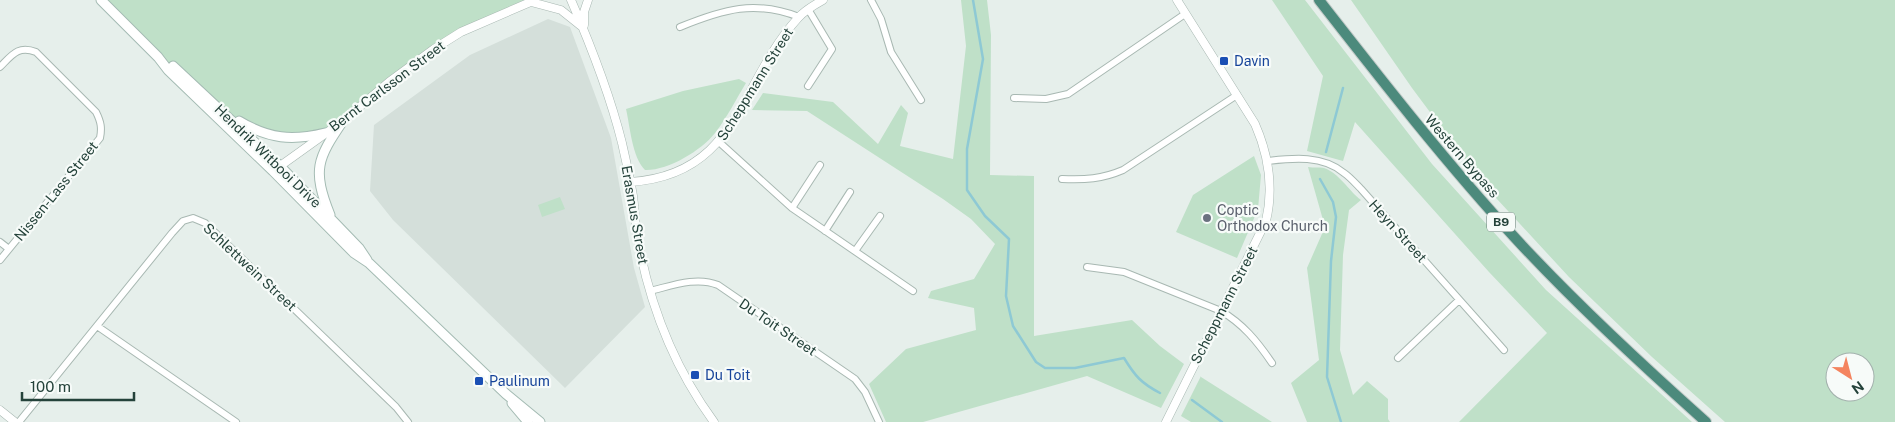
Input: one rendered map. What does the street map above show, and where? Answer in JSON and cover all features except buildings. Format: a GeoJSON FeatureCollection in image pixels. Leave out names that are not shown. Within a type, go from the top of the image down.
{"type":"FeatureCollection","features":[{"type":"Feature","properties":{"kind":"highway","name":"Western Bypass"},"geometry":{"type":"LineString","coordinates":[[1319,0],[1410,117],[1518,241],[1627,352],[1706,422]]}},
{"type":"Feature","properties":{"kind":"main road","name":"Hendrik Witbooi Drive"},"geometry":{"type":"LineString","coordinates":[[101,0],[158,57],[168,70],[332,220],[359,248],[369,263]]}},
{"type":"Feature","properties":{"kind":"main road","name":"Hendrik Witbooi Drive"},"geometry":{"type":"LineString","coordinates":[[158,57],[172,65],[224,112],[354,253],[369,263],[506,394],[540,422]]}},
{"type":"Feature","properties":{"kind":"main road"},"geometry":{"type":"LineString","coordinates":[[224,112],[253,130],[279,138],[296,138],[325,133]]}},
{"type":"Feature","properties":{"kind":"main road"},"geometry":{"type":"LineString","coordinates":[[332,220],[322,194],[319,164],[325,148],[343,121]]}},
{"type":"Feature","properties":{"kind":"main road","name":"Hendrik Witbooi Drive"},"geometry":{"type":"LineString","coordinates":[[506,394],[528,422]]}},
{"type":"Feature","properties":{"kind":"street","name":"Erasmus Street"},"geometry":{"type":"LineString","coordinates":[[571,0],[584,29],[615,115],[630,182],[638,240],[650,291],[667,338],[682,369],[714,422]]}},
{"type":"Feature","properties":{"kind":"street"},"geometry":{"type":"LineString","coordinates":[[584,29],[584,12],[588,0]]}},
{"type":"Feature","properties":{"kind":"street","name":"Scheppmann Street"},"geometry":{"type":"LineString","coordinates":[[630,182],[649,181],[674,174],[694,164],[719,142],[782,38],[799,17],[823,0]]}},
{"type":"Feature","properties":{"kind":"street"},"geometry":{"type":"LineString","coordinates":[[871,0],[881,19],[891,52],[921,100]]}},
{"type":"Feature","properties":{"kind":"street","name":"Scheppmann Street"},"geometry":{"type":"LineString","coordinates":[[1166,422],[1266,221],[1270,205],[1268,161],[1264,144],[1255,124],[1177,0]]}},
{"type":"Feature","properties":{"kind":"street"},"geometry":{"type":"LineString","coordinates":[[533,1],[561,10],[584,29]]}},
{"type":"Feature","properties":{"kind":"street","name":"Bernt Carlsson Street"},"geometry":{"type":"LineString","coordinates":[[276,168],[343,121],[389,82],[434,48],[461,32],[533,1]]}},
{"type":"Feature","properties":{"kind":"street"},"geometry":{"type":"LineString","coordinates":[[680,27],[742,2],[756,1],[782,6],[799,17]]}},
{"type":"Feature","properties":{"kind":"street"},"geometry":{"type":"LineString","coordinates":[[808,9],[832,49],[808,86]]}},
{"type":"Feature","properties":{"kind":"street"},"geometry":{"type":"LineString","coordinates":[[1014,98],[1046,100],[1068,94],[1185,14]]}},
{"type":"Feature","properties":{"kind":"street","name":"Nissen-Lass Street"},"geometry":{"type":"LineString","coordinates":[[0,67],[18,51],[23,49],[36,52],[96,112],[102,129],[100,138],[0,260]]}},
{"type":"Feature","properties":{"kind":"street"},"geometry":{"type":"LineString","coordinates":[[1062,179],[1088,180],[1106,177],[1123,170],[1237,95]]}},
{"type":"Feature","properties":{"kind":"street"},"geometry":{"type":"LineString","coordinates":[[719,142],[792,208],[913,291]]}},
{"type":"Feature","properties":{"kind":"street","name":"Heyn Street"},"geometry":{"type":"LineString","coordinates":[[1268,161],[1305,158],[1333,166],[1343,172],[1361,189],[1504,350]]}},
{"type":"Feature","properties":{"kind":"street"},"geometry":{"type":"LineString","coordinates":[[792,208],[820,165]]}},
{"type":"Feature","properties":{"kind":"street"},"geometry":{"type":"LineString","coordinates":[[825,231],[850,192]]}},
{"type":"Feature","properties":{"kind":"street"},"geometry":{"type":"LineString","coordinates":[[855,251],[880,216]]}},
{"type":"Feature","properties":{"kind":"street","name":"Schlettwein Street"},"geometry":{"type":"LineString","coordinates":[[17,422],[172,233],[183,221],[193,218],[205,223],[219,236],[396,407],[408,422]]}},
{"type":"Feature","properties":{"kind":"street","name":"Nissen-Lass Street"},"geometry":{"type":"LineString","coordinates":[[0,242],[9,249]]}},
{"type":"Feature","properties":{"kind":"street"},"geometry":{"type":"LineString","coordinates":[[1088,267],[1124,272],[1221,311],[1244,327],[1272,363]]}},
{"type":"Feature","properties":{"kind":"street","name":"Du Toit Street"},"geometry":{"type":"LineString","coordinates":[[650,291],[696,281],[710,282],[718,285],[855,379],[865,392],[879,422]]}},
{"type":"Feature","properties":{"kind":"street"},"geometry":{"type":"LineString","coordinates":[[1398,358],[1459,300]]}},
{"type":"Feature","properties":{"kind":"street"},"geometry":{"type":"LineString","coordinates":[[96,326],[236,422]]}},
{"type":"Feature","properties":{"kind":"street"},"geometry":{"type":"LineString","coordinates":[[0,410],[17,422]]}},
{"type":"Feature","properties":{"kind":"shaded area"},"geometry":{"type":"Polygon","coordinates":[[[548,19],[570,27],[611,138],[634,268],[645,307],[565,388],[393,220],[370,191],[374,125],[470,55],[548,19]]]}},
{"type":"Feature","properties":{"kind":"green space"},"geometry":{"type":"Polygon","coordinates":[[[101,0],[535,0],[461,32],[343,121],[314,136],[253,130],[224,112],[172,65],[158,57],[101,0]]]}},
{"type":"Feature","properties":{"kind":"green space"},"geometry":{"type":"Polygon","coordinates":[[[961,0],[987,0],[991,35],[990,175],[1034,176],[1034,336],[1132,320],[1160,346],[1184,364],[1161,408],[1087,376],[923,422],[886,422],[869,384],[906,349],[976,330],[974,308],[928,298],[931,291],[974,279],[995,244],[971,219],[943,199],[807,111],[752,110],[763,93],[833,102],[878,144],[901,105],[908,113],[900,146],[953,159],[966,46],[961,0]]]}},
{"type":"Feature","properties":{"kind":"green space"},"geometry":{"type":"Polygon","coordinates":[[[1272,0],[1305,0],[1432,164],[1546,290],[1692,422],[1459,422],[1547,333],[1489,272],[1355,122],[1343,161],[1307,151],[1323,76],[1272,0]]]}},
{"type":"Feature","properties":{"kind":"green space"},"geometry":{"type":"Polygon","coordinates":[[[1351,0],[1895,0],[1895,422],[1725,422],[1652,357],[1569,277],[1485,186],[1412,88],[1351,0]]]}},
{"type":"Feature","properties":{"kind":"green space"},"geometry":{"type":"Polygon","coordinates":[[[739,79],[746,83],[724,121],[709,140],[683,159],[663,167],[645,170],[634,149],[626,109],[683,91],[739,79]]]}},
{"type":"Feature","properties":{"kind":"green space"},"geometry":{"type":"Polygon","coordinates":[[[1254,156],[1261,175],[1258,209],[1237,258],[1176,232],[1193,195],[1254,156]]]}},
{"type":"Feature","properties":{"kind":"green space"},"geometry":{"type":"Polygon","coordinates":[[[1308,167],[1329,170],[1361,200],[1349,210],[1343,255],[1340,350],[1353,395],[1367,381],[1388,399],[1388,419],[1390,422],[1307,422],[1291,383],[1319,360],[1307,268],[1325,227],[1308,167]]]}},
{"type":"Feature","properties":{"kind":"green space"},"geometry":{"type":"Polygon","coordinates":[[[560,197],[565,209],[542,217],[538,205],[560,197]]]}},
{"type":"Feature","properties":{"kind":"green space"},"geometry":{"type":"Polygon","coordinates":[[[1201,376],[1272,422],[1191,422],[1181,416],[1201,376]]]}},
{"type":"Feature","properties":{"kind":"waterway"},"geometry":{"type":"LineString","coordinates":[[973,0],[983,59],[967,149],[967,190],[985,216],[1009,239],[1006,296],[1013,326],[1036,362],[1045,368],[1075,368],[1124,358],[1139,378],[1160,393]]}},
{"type":"Feature","properties":{"kind":"waterway"},"geometry":{"type":"LineString","coordinates":[[1326,152],[1343,88]]}},
{"type":"Feature","properties":{"kind":"waterway"},"geometry":{"type":"LineString","coordinates":[[1320,179],[1333,202],[1336,217],[1331,261],[1327,377],[1341,422]]}},
{"type":"Feature","properties":{"kind":"waterway"},"geometry":{"type":"LineString","coordinates":[[1192,400],[1222,422]]}},
{"type":"Feature","properties":{"kind":"place","name":"Davin"},"geometry":{"type":"Point","coordinates":[1224,61]}},
{"type":"Feature","properties":{"kind":"place","name":"Coptic Orthodox Church"},"geometry":{"type":"Point","coordinates":[1207,218]}},
{"type":"Feature","properties":{"kind":"place","name":"Du Toit"},"geometry":{"type":"Point","coordinates":[695,375]}},
{"type":"Feature","properties":{"kind":"place","name":"Paulinum"},"geometry":{"type":"Point","coordinates":[479,381]}}]}
